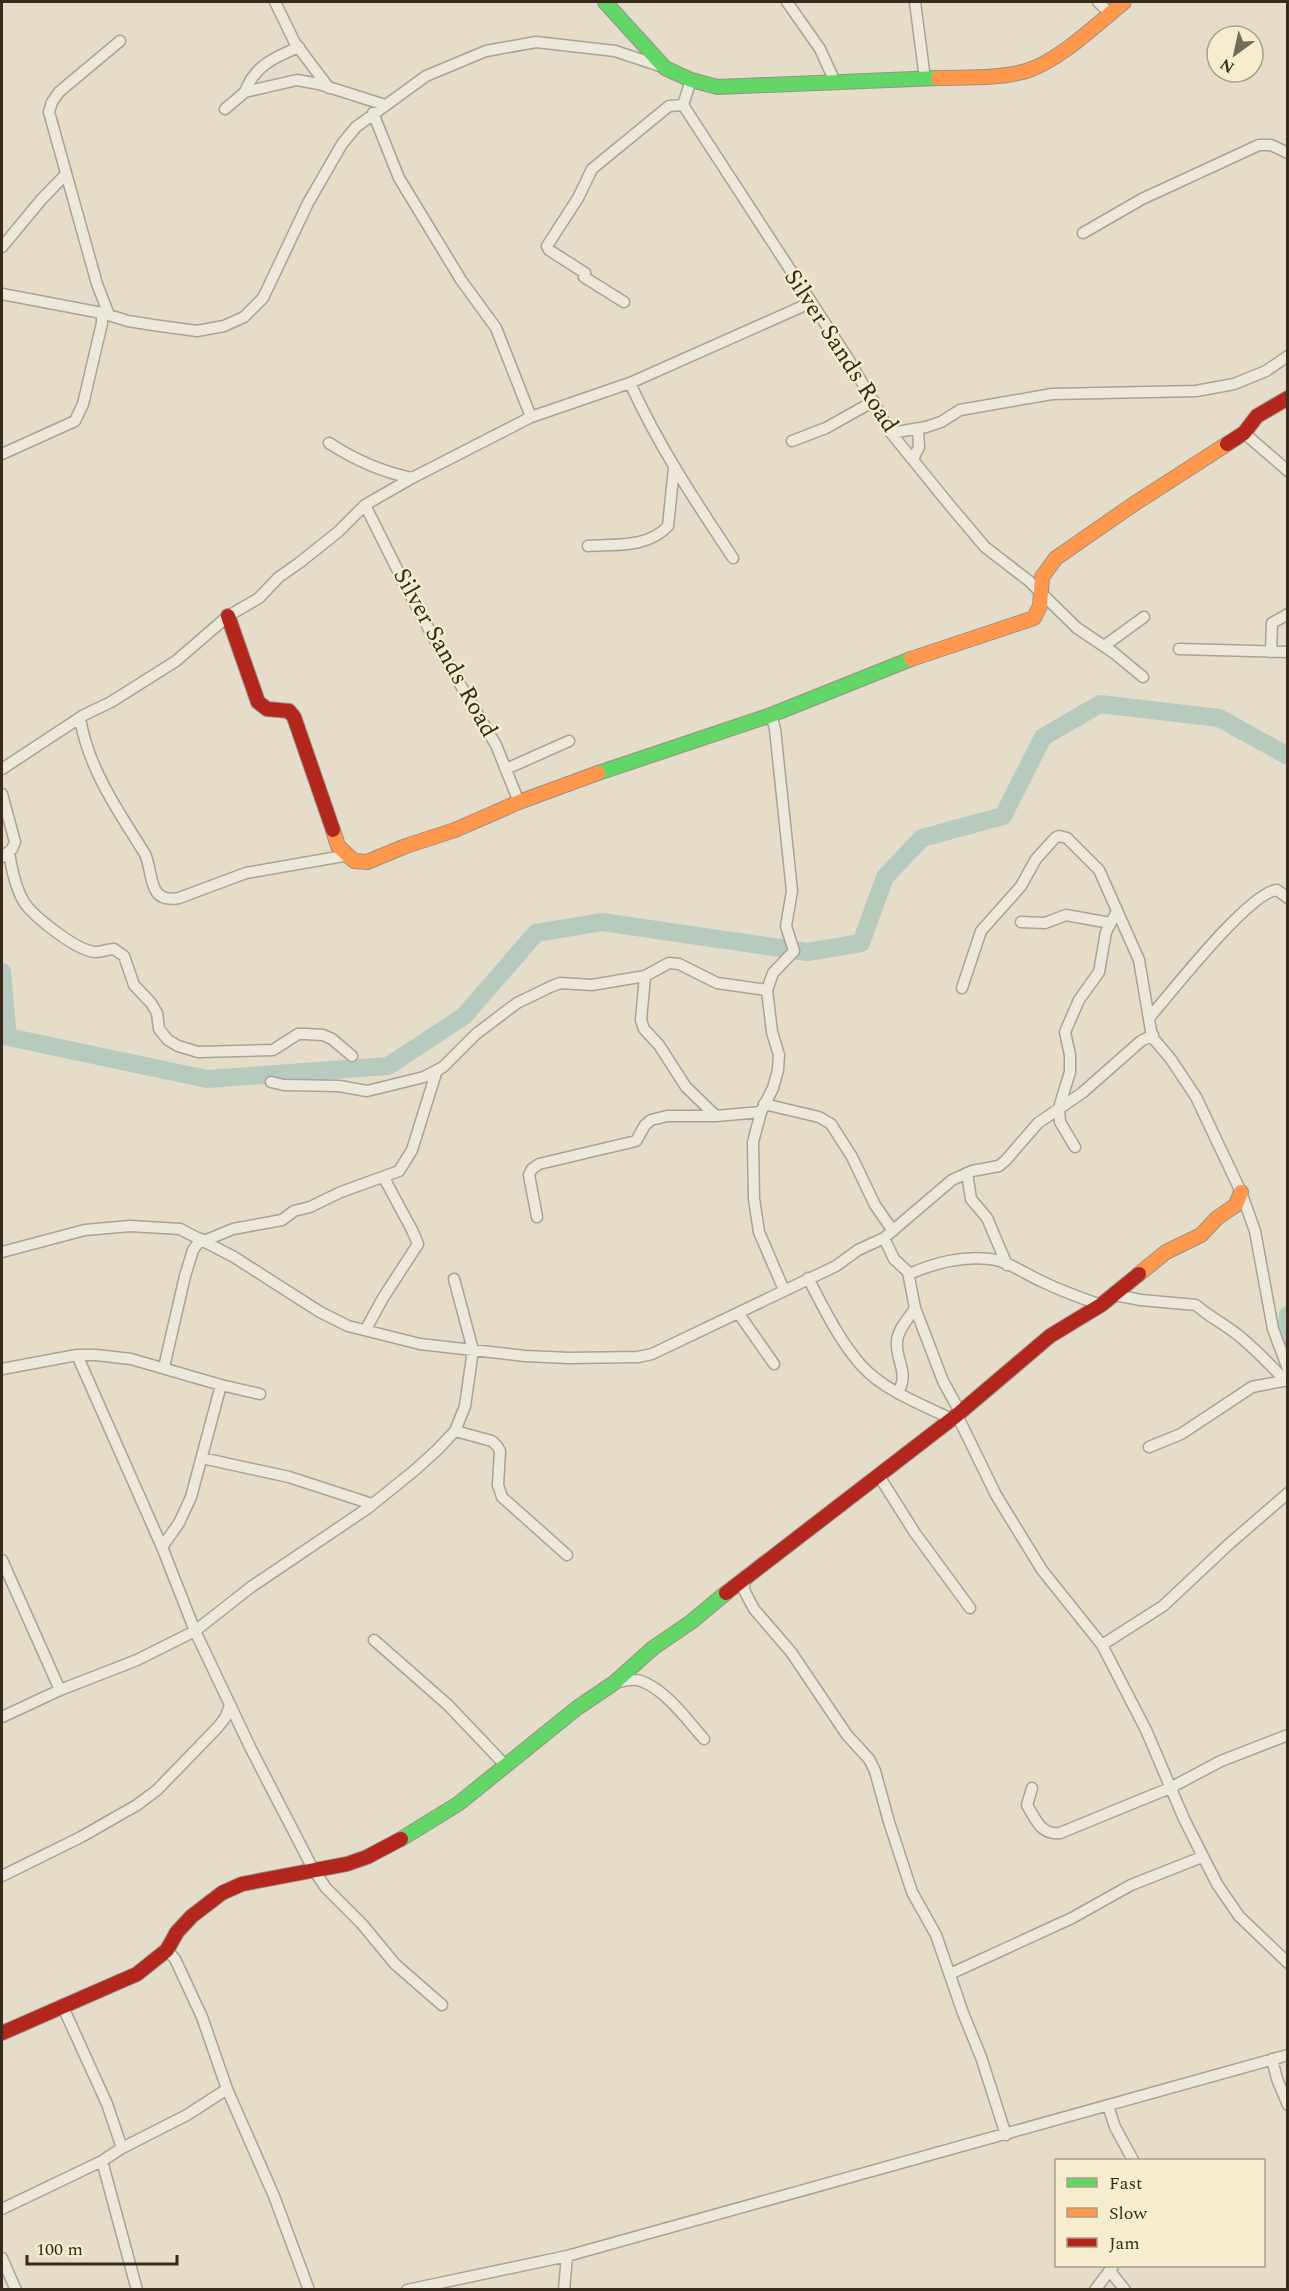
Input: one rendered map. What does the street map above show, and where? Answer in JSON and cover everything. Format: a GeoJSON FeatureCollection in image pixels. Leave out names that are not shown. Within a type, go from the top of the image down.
{"type":"FeatureCollection","features":[{"type":"Feature","properties":{"kind":"street"},"geometry":{"type":"LineString","coordinates":[[275,2],[299,47],[330,89]]}},
{"type":"Feature","properties":{"kind":"street"},"geometry":{"type":"LineString","coordinates":[[605,2],[665,68]]}},
{"type":"Feature","properties":{"kind":"street"},"geometry":{"type":"LineString","coordinates":[[787,2],[820,49],[835,82]]}},
{"type":"Feature","properties":{"kind":"street"},"geometry":{"type":"LineString","coordinates":[[915,2],[925,79]]}},
{"type":"Feature","properties":{"kind":"street"},"geometry":{"type":"LineString","coordinates":[[1098,2],[1111,14]]}},
{"type":"Feature","properties":{"kind":"street"},"geometry":{"type":"LineString","coordinates":[[3,297],[106,314],[128,321],[197,331],[224,326],[244,317],[263,298],[308,203],[342,144],[356,127],[426,76],[486,51],[536,42],[615,51],[665,68],[691,81],[718,87],[1005,75],[1027,71],[1070,47],[1124,2]]}},
{"type":"Feature","properties":{"kind":"street"},"geometry":{"type":"LineString","coordinates":[[2,454],[75,421],[83,404],[106,314],[49,112],[59,92],[120,41]]}},
{"type":"Feature","properties":{"kind":"street"},"geometry":{"type":"LineString","coordinates":[[225,109],[245,92],[252,76],[264,64],[299,47]]}},
{"type":"Feature","properties":{"kind":"street"},"geometry":{"type":"LineString","coordinates":[[245,92],[297,80],[385,105]]}},
{"type":"Feature","properties":{"kind":"street"},"geometry":{"type":"LineString","coordinates":[[624,302],[584,277],[585,273],[549,250],[547,246],[578,198],[592,169],[669,106],[683,105],[691,81]]}},
{"type":"Feature","properties":{"kind":"street","name":"Silver Sands Road"},"geometry":{"type":"LineString","coordinates":[[683,105],[849,360],[891,433],[985,546],[1042,593],[1077,628],[1143,677]]}},
{"type":"Feature","properties":{"kind":"street"},"geometry":{"type":"LineString","coordinates":[[373,113],[399,178],[462,280],[500,334],[531,417]]}},
{"type":"Feature","properties":{"kind":"street"},"geometry":{"type":"LineString","coordinates":[[1083,233],[1142,199],[1259,145],[1271,145],[1287,153]]}},
{"type":"Feature","properties":{"kind":"street"},"geometry":{"type":"LineString","coordinates":[[2,248],[41,200],[66,174]]}},
{"type":"Feature","properties":{"kind":"street"},"geometry":{"type":"LineString","coordinates":[[2,769],[80,718],[111,702],[176,661],[228,616],[259,597],[279,577],[338,532],[365,506],[412,478],[531,417],[630,383],[810,303]]}},
{"type":"Feature","properties":{"kind":"street"},"geometry":{"type":"LineString","coordinates":[[891,433],[918,429],[940,422],[960,410],[1052,394],[1196,391],[1234,384],[1266,371],[1287,356]]}},
{"type":"Feature","properties":{"kind":"street"},"geometry":{"type":"LineString","coordinates":[[630,383],[647,421],[674,468],[733,558]]}},
{"type":"Feature","properties":{"kind":"street"},"geometry":{"type":"LineString","coordinates":[[80,718],[84,741],[92,762],[145,854],[149,863],[152,886],[161,896],[167,899],[179,898],[246,873],[352,858],[367,862],[455,830],[519,802],[592,775],[771,715],[886,668],[1034,618],[1041,610],[1041,579],[1046,570],[1064,552],[1160,485],[1244,433],[1247,425],[1267,408],[1287,398]]}},
{"type":"Feature","properties":{"kind":"street"},"geometry":{"type":"LineString","coordinates":[[792,441],[826,428],[874,401]]}},
{"type":"Feature","properties":{"kind":"street"},"geometry":{"type":"LineString","coordinates":[[913,459],[919,447],[918,429]]}},
{"type":"Feature","properties":{"kind":"street"},"geometry":{"type":"LineString","coordinates":[[1244,433],[1287,471]]}},
{"type":"Feature","properties":{"kind":"street"},"geometry":{"type":"LineString","coordinates":[[329,443],[365,464],[412,478]]}},
{"type":"Feature","properties":{"kind":"street"},"geometry":{"type":"LineString","coordinates":[[588,546],[643,542],[663,532],[669,526],[674,468]]}},
{"type":"Feature","properties":{"kind":"street","name":"Silver Sands Road"},"geometry":{"type":"LineString","coordinates":[[365,506],[448,664],[496,745],[519,802]]}},
{"type":"Feature","properties":{"kind":"street"},"geometry":{"type":"LineString","coordinates":[[1271,652],[1271,626],[1275,620],[1287,614]]}},
{"type":"Feature","properties":{"kind":"street"},"geometry":{"type":"LineString","coordinates":[[228,616],[258,702],[267,709],[289,711],[294,717],[338,846],[352,858]]}},
{"type":"Feature","properties":{"kind":"street"},"geometry":{"type":"LineString","coordinates":[[1104,646],[1143,617]]}},
{"type":"Feature","properties":{"kind":"street"},"geometry":{"type":"LineString","coordinates":[[1179,649],[1287,652]]}},
{"type":"Feature","properties":{"kind":"street"},"geometry":{"type":"LineString","coordinates":[[771,715],[775,729],[792,891],[786,926],[794,951],[773,973],[767,990],[772,1032],[779,1055],[773,1088],[763,1108],[753,1142],[754,1199],[759,1232],[784,1290]]}},
{"type":"Feature","properties":{"kind":"street"},"geometry":{"type":"LineString","coordinates":[[506,769],[569,741]]}},
{"type":"Feature","properties":{"kind":"street"},"geometry":{"type":"LineString","coordinates":[[2,794],[15,842],[5,855],[28,907],[60,935],[86,950],[94,952],[114,949],[124,956],[134,986],[151,1003],[157,1014],[159,1029],[168,1040],[178,1046],[198,1052],[273,1050],[298,1034],[323,1035],[332,1039],[352,1056]]}},
{"type":"Feature","properties":{"kind":"street"},"geometry":{"type":"LineString","coordinates":[[962,988],[981,931],[1021,886],[1036,859],[1055,838],[1059,836],[1066,838],[1099,870],[1140,960],[1153,1035],[1196,1097],[1241,1192],[1255,1231],[1273,1329],[1287,1369]]}},
{"type":"Feature","properties":{"kind":"street"},"geometry":{"type":"LineString","coordinates":[[1149,1018],[1242,912],[1263,894],[1272,890],[1277,890],[1287,898]]}},
{"type":"Feature","properties":{"kind":"street"},"geometry":{"type":"LineString","coordinates":[[1075,1147],[1060,1122],[1058,1110],[1070,1071],[1070,1055],[1065,1032],[1079,1000],[1099,972],[1106,932],[1118,911]]}},
{"type":"Feature","properties":{"kind":"street"},"geometry":{"type":"LineString","coordinates":[[1021,922],[1045,923],[1066,915],[1110,923]]}},
{"type":"Feature","properties":{"kind":"street"},"geometry":{"type":"LineString","coordinates":[[271,1082],[284,1085],[339,1086],[367,1091],[436,1072],[451,1061],[476,1034],[517,1003],[560,983],[592,984],[645,976],[669,963],[679,964],[717,983],[767,990]]}},
{"type":"Feature","properties":{"kind":"street"},"geometry":{"type":"LineString","coordinates":[[645,976],[641,1020],[644,1029],[659,1045],[686,1087],[716,1116]]}},
{"type":"Feature","properties":{"kind":"street"},"geometry":{"type":"LineString","coordinates":[[3,1251],[85,1230],[130,1226],[180,1229],[203,1240],[336,1322],[420,1344],[568,1358],[638,1357],[672,1346],[739,1314],[749,1306],[836,1266],[858,1250],[888,1235],[944,1186],[967,1173],[992,1168],[1006,1160],[1038,1123],[1058,1110],[1142,1041],[1153,1035]]}},
{"type":"Feature","properties":{"kind":"street"},"geometry":{"type":"LineString","coordinates":[[164,1367],[188,1268],[194,1250],[203,1240],[233,1229],[282,1220],[294,1211],[310,1207],[341,1192],[399,1171],[407,1160],[436,1072]]}},
{"type":"Feature","properties":{"kind":"street"},"geometry":{"type":"LineString","coordinates":[[537,1218],[529,1184],[529,1175],[535,1166],[636,1141],[645,1125],[651,1120],[667,1116],[716,1116],[763,1108],[819,1118],[831,1124],[852,1157],[875,1205],[888,1235],[894,1258],[909,1274],[915,1308],[956,1415],[996,1496],[1042,1570],[1102,1645],[1146,1730],[1202,1857],[1239,1916],[1287,1963]]}},
{"type":"Feature","properties":{"kind":"street"},"geometry":{"type":"LineString","coordinates":[[967,1173],[971,1199],[987,1218],[1007,1264]]}},
{"type":"Feature","properties":{"kind":"street"},"geometry":{"type":"LineString","coordinates":[[366,1329],[418,1244],[384,1178]]}},
{"type":"Feature","properties":{"kind":"street"},"geometry":{"type":"LineString","coordinates":[[2,2033],[137,1974],[153,1964],[167,1950],[177,1932],[192,1916],[222,1893],[242,1884],[347,1864],[390,1846],[458,1803],[577,1708],[614,1683],[653,1648],[691,1622],[783,1547],[879,1476],[1050,1336],[1115,1295],[1166,1252],[1201,1235],[1217,1218],[1236,1205],[1241,1192]]}},
{"type":"Feature","properties":{"kind":"street"},"geometry":{"type":"LineString","coordinates":[[909,1274],[936,1263],[960,1259],[991,1259],[1101,1305]]}},
{"type":"Feature","properties":{"kind":"street"},"geometry":{"type":"LineString","coordinates":[[808,1278],[826,1311],[861,1364],[898,1392],[956,1415]]}},
{"type":"Feature","properties":{"kind":"street"},"geometry":{"type":"LineString","coordinates":[[2,1717],[60,1690],[137,1660],[195,1631],[251,1587],[372,1504],[415,1470],[455,1431],[465,1406],[473,1350],[454,1279]]}},
{"type":"Feature","properties":{"kind":"street"},"geometry":{"type":"LineString","coordinates":[[1115,1295],[1196,1305],[1207,1316],[1233,1331],[1252,1346],[1287,1380]]}},
{"type":"Feature","properties":{"kind":"street"},"geometry":{"type":"LineString","coordinates":[[898,1392],[904,1376],[897,1341],[899,1332],[915,1308]]}},
{"type":"Feature","properties":{"kind":"street"},"geometry":{"type":"LineString","coordinates":[[739,1314],[774,1364]]}},
{"type":"Feature","properties":{"kind":"street"},"geometry":{"type":"LineString","coordinates":[[77,1355],[162,1546],[195,1631],[230,1706],[313,1869],[326,1888],[362,1924],[395,1964],[442,2005]]}},
{"type":"Feature","properties":{"kind":"street"},"geometry":{"type":"LineString","coordinates":[[2,1369],[77,1355],[96,1355],[131,1359],[260,1394]]}},
{"type":"Feature","properties":{"kind":"street"},"geometry":{"type":"LineString","coordinates":[[1149,1447],[1181,1434],[1252,1387],[1287,1380]]}},
{"type":"Feature","properties":{"kind":"street"},"geometry":{"type":"LineString","coordinates":[[162,1546],[185,1510],[202,1458],[221,1385]]}},
{"type":"Feature","properties":{"kind":"street"},"geometry":{"type":"LineString","coordinates":[[455,1431],[492,1441],[497,1446],[500,1451],[498,1485],[502,1497],[567,1555]]}},
{"type":"Feature","properties":{"kind":"street"},"geometry":{"type":"LineString","coordinates":[[202,1458],[289,1477],[372,1504]]}},
{"type":"Feature","properties":{"kind":"street"},"geometry":{"type":"LineString","coordinates":[[879,1476],[915,1533],[970,1608]]}},
{"type":"Feature","properties":{"kind":"street"},"geometry":{"type":"LineString","coordinates":[[1102,1645],[1163,1606],[1287,1493]]}},
{"type":"Feature","properties":{"kind":"street"},"geometry":{"type":"LineString","coordinates":[[3,1565],[60,1690]]}},
{"type":"Feature","properties":{"kind":"street"},"geometry":{"type":"LineString","coordinates":[[751,1575],[744,1584],[744,1590],[754,1609],[791,1652],[847,1735],[869,1760],[875,1771],[912,1892],[936,1935],[981,2057],[1006,2135]]}},
{"type":"Feature","properties":{"kind":"street"},"geometry":{"type":"LineString","coordinates":[[374,1640],[441,1699],[506,1766]]}},
{"type":"Feature","properties":{"kind":"street"},"geometry":{"type":"LineString","coordinates":[[614,1683],[629,1680],[641,1681],[660,1694],[704,1739]]}},
{"type":"Feature","properties":{"kind":"street"},"geometry":{"type":"LineString","coordinates":[[2,1876],[106,1824],[157,1790],[218,1727],[230,1706]]}},
{"type":"Feature","properties":{"kind":"street"},"geometry":{"type":"LineString","coordinates":[[1032,1788],[1027,1805],[1042,1830],[1054,1834],[1060,1833],[1170,1788],[1221,1761],[1287,1735]]}},
{"type":"Feature","properties":{"kind":"street"},"geometry":{"type":"LineString","coordinates":[[950,1974],[1072,1918],[1131,1885],[1202,1857]]}},
{"type":"Feature","properties":{"kind":"street"},"geometry":{"type":"LineString","coordinates":[[167,1950],[176,1959],[202,2017],[227,2089],[274,2196],[309,2289]]}},
{"type":"Feature","properties":{"kind":"street"},"geometry":{"type":"LineString","coordinates":[[62,2005],[107,2104],[122,2148]]}},
{"type":"Feature","properties":{"kind":"street"},"geometry":{"type":"LineString","coordinates":[[407,2289],[567,2256],[1287,2055]]}},
{"type":"Feature","properties":{"kind":"street"},"geometry":{"type":"LineString","coordinates":[[1272,2059],[1287,2105]]}},
{"type":"Feature","properties":{"kind":"street"},"geometry":{"type":"LineString","coordinates":[[2,2209],[102,2161],[122,2148],[187,2115],[227,2089]]}},
{"type":"Feature","properties":{"kind":"street"},"geometry":{"type":"LineString","coordinates":[[1108,2106],[1115,2127],[1132,2159]]}},
{"type":"Feature","properties":{"kind":"street"},"geometry":{"type":"LineString","coordinates":[[102,2161],[137,2289]]}},
{"type":"Feature","properties":{"kind":"street"},"geometry":{"type":"LineString","coordinates":[[564,2289],[567,2256]]}},
{"type":"Feature","properties":{"kind":"street"},"geometry":{"type":"LineString","coordinates":[[2,2258],[16,2289]]}},
{"type":"Feature","properties":{"kind":"street"},"geometry":{"type":"LineString","coordinates":[[1095,2289],[1111,2268],[1125,2289]]}},
{"type":"Feature","properties":{"kind":"waterway"},"geometry":{"type":"LineString","coordinates":[[2,972],[8,1037],[207,1079],[388,1066],[464,1016],[536,933],[602,922],[807,952],[861,943],[885,877],[922,838],[1003,816],[1043,737],[1100,704],[1219,718],[1288,756]]}},
{"type":"Feature","properties":{"kind":"waterway"},"geometry":{"type":"LineString","coordinates":[[1288,1315],[1285,1339],[1288,1342]]}},
{"type":"Feature","properties":{"kind":"traffic: fast"},"geometry":{"type":"LineString","coordinates":[[605,2],[665,68],[691,80],[718,87],[938,78]]}},
{"type":"Feature","properties":{"kind":"traffic: fast"},"geometry":{"type":"LineString","coordinates":[[598,773],[771,715],[911,659]]}},
{"type":"Feature","properties":{"kind":"traffic: fast"},"geometry":{"type":"LineString","coordinates":[[401,1839],[458,1804],[577,1708],[614,1683],[653,1648],[691,1622],[726,1593]]}},
{"type":"Feature","properties":{"kind":"traffic: slow"},"geometry":{"type":"LineString","coordinates":[[938,78],[1005,75],[1039,66],[1064,51],[1124,2]]}},
{"type":"Feature","properties":{"kind":"traffic: slow"},"geometry":{"type":"LineString","coordinates":[[911,659],[1034,618],[1040,606],[1042,577],[1056,558],[1227,444]]}},
{"type":"Feature","properties":{"kind":"traffic: slow"},"geometry":{"type":"LineString","coordinates":[[333,830],[338,846],[354,861],[367,862],[598,773]]}},
{"type":"Feature","properties":{"kind":"traffic: slow"},"geometry":{"type":"LineString","coordinates":[[1139,1274],[1166,1252],[1201,1235],[1217,1218],[1236,1205],[1241,1192]]}},
{"type":"Feature","properties":{"kind":"traffic: jam"},"geometry":{"type":"LineString","coordinates":[[1227,444],[1244,433],[1257,416],[1288,398]]}},
{"type":"Feature","properties":{"kind":"traffic: jam"},"geometry":{"type":"LineString","coordinates":[[228,616],[258,702],[267,709],[289,711],[294,717],[333,830]]}},
{"type":"Feature","properties":{"kind":"traffic: jam"},"geometry":{"type":"LineString","coordinates":[[726,1593],[957,1415],[1050,1336],[1101,1305],[1139,1274]]}},
{"type":"Feature","properties":{"kind":"traffic: jam"},"geometry":{"type":"LineString","coordinates":[[2,2033],[137,1974],[167,1950],[177,1932],[192,1916],[222,1893],[242,1884],[347,1864],[367,1857],[401,1839]]}}]}
